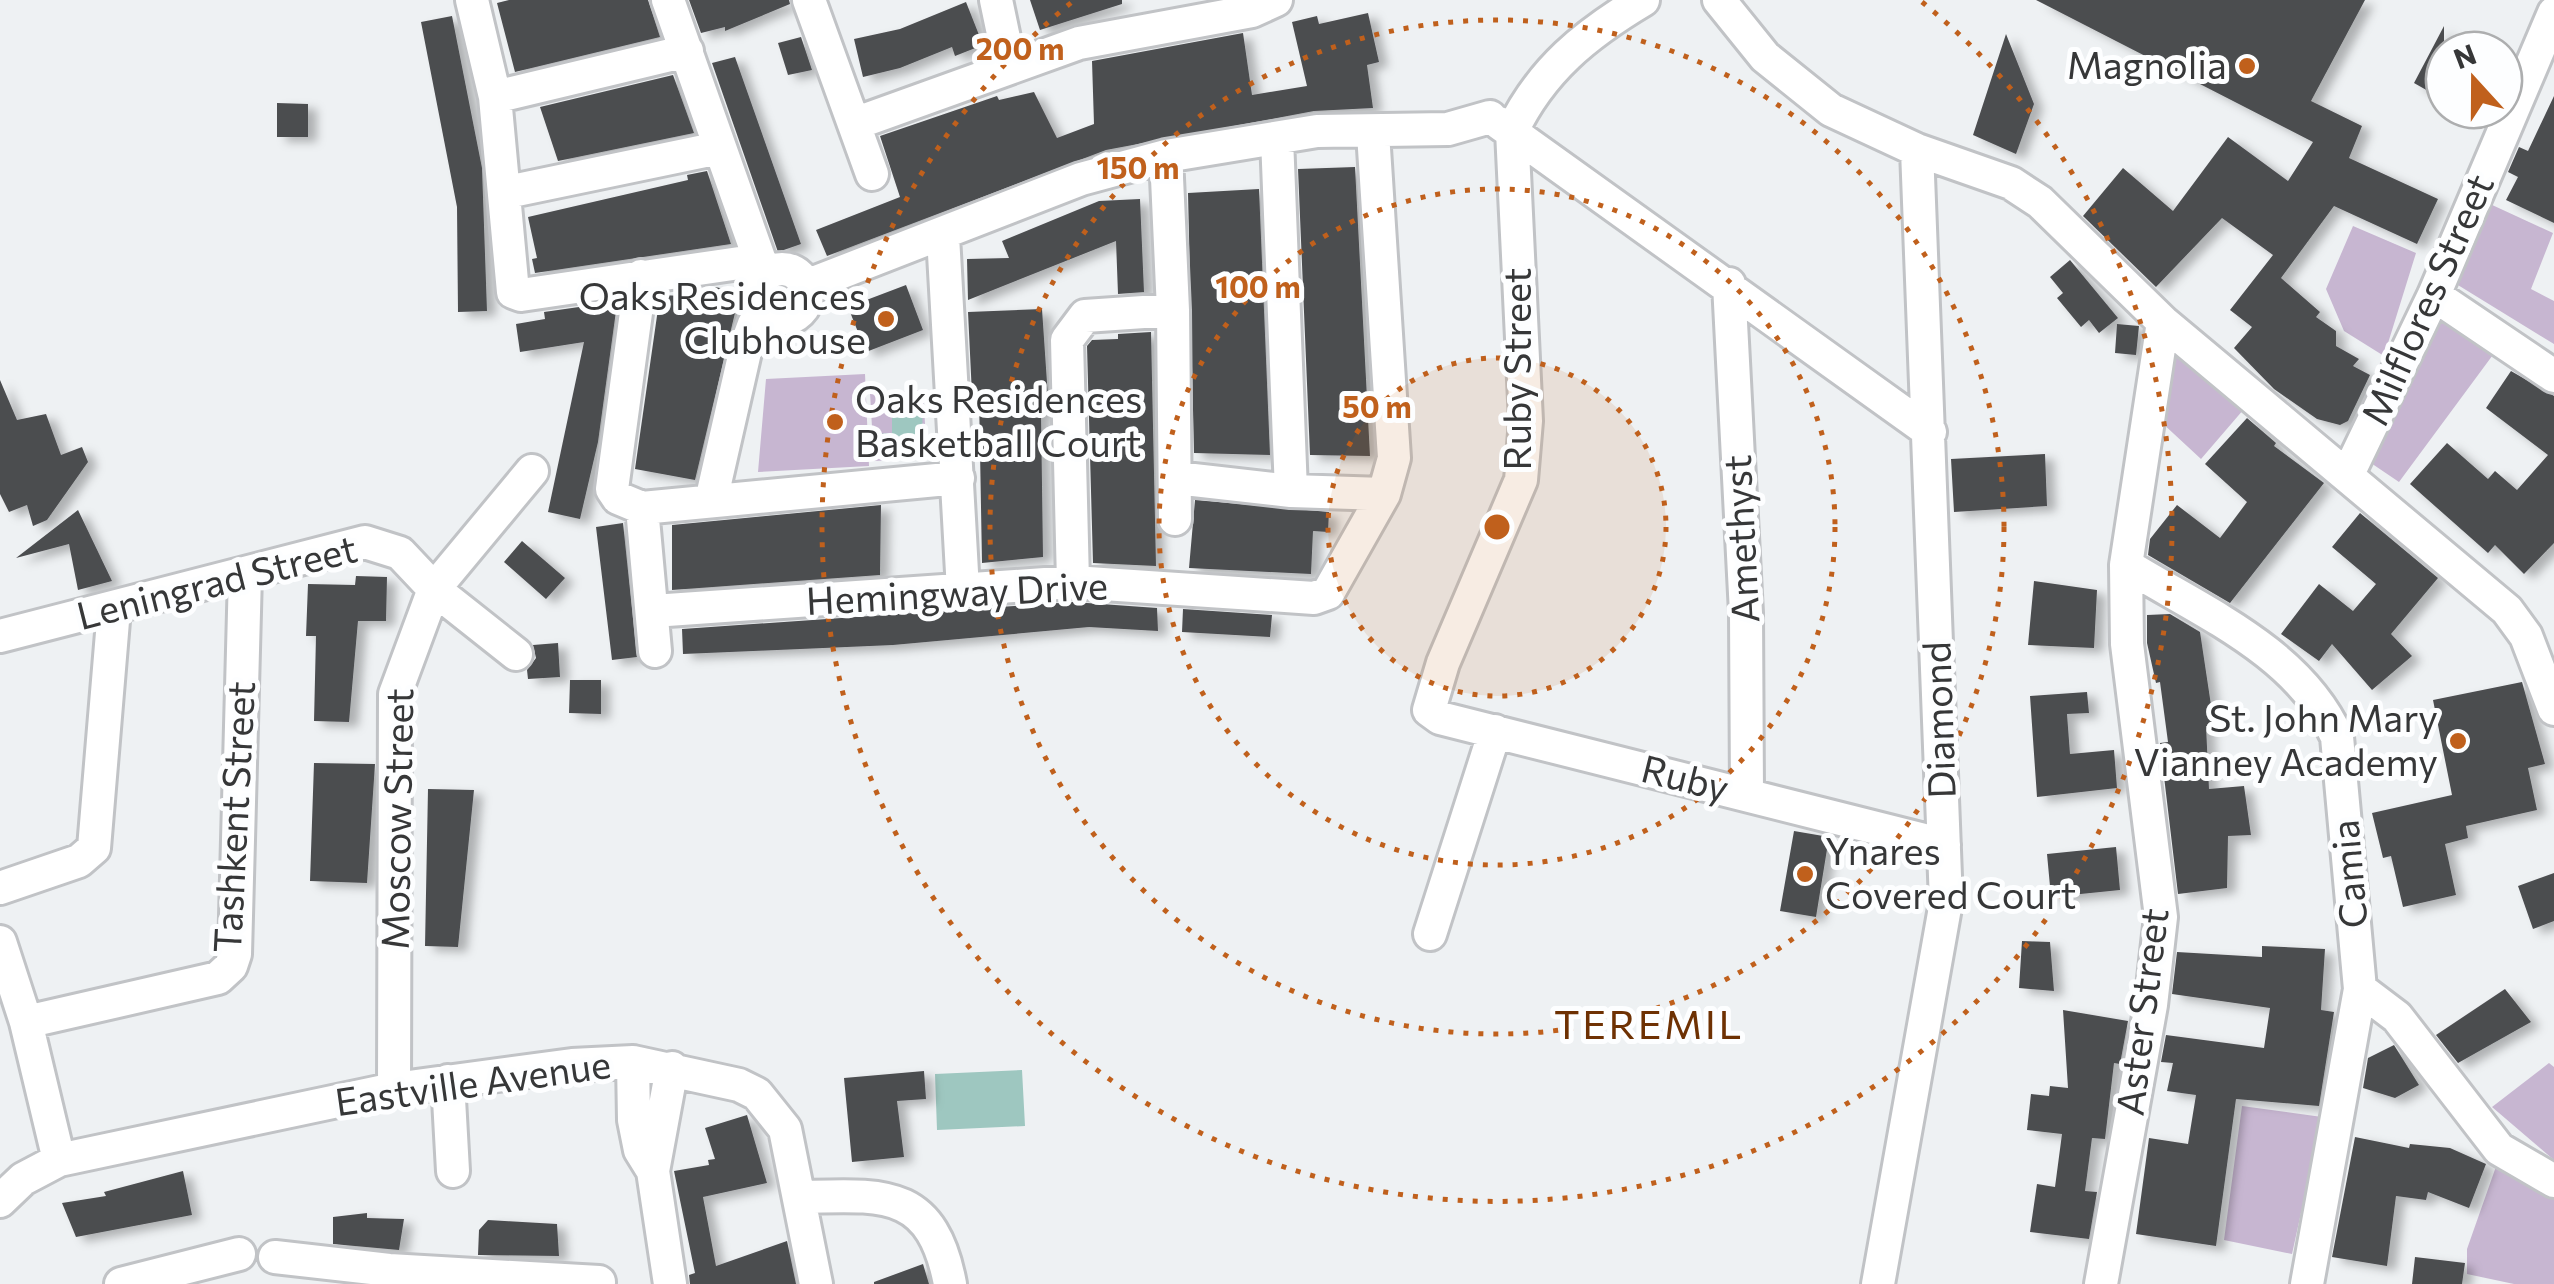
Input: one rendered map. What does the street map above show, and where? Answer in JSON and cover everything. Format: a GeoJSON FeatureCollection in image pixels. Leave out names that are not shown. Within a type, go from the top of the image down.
{"type":"FeatureCollection","features":[{"type":"Feature","properties":{"kind":"street"},"geometry":{"type":"LineString","coordinates":[[472,0],[495,97],[507,192],[513,292],[522,295],[641,276],[762,268],[794,271],[806,286],[805,305],[800,312],[782,320],[765,313],[757,294],[762,268],[668,0]]}},
{"type":"Feature","properties":{"kind":"street"},"geometry":{"type":"LineString","coordinates":[[809,0],[872,174]]}},
{"type":"Feature","properties":{"kind":"street"},"geometry":{"type":"LineString","coordinates":[[996,0],[1010,67]]}},
{"type":"Feature","properties":{"kind":"street"},"geometry":{"type":"LineString","coordinates":[[854,124],[1079,43],[1182,12],[1252,12],[1276,0]]}},
{"type":"Feature","properties":{"kind":"street"},"geometry":{"type":"LineString","coordinates":[[1501,124],[1592,30],[1643,0]]}},
{"type":"Feature","properties":{"kind":"street"},"geometry":{"type":"LineString","coordinates":[[1719,0],[1765,58],[1830,110],[1917,150],[2011,183],[2064,225],[2163,322],[2507,610],[2526,636],[2554,709]]}},
{"type":"Feature","properties":{"kind":"street","name":"Milflores Street"},"geometry":{"type":"LineString","coordinates":[[2348,476],[2434,295],[2554,13]]}},
{"type":"Feature","properties":{"kind":"street"},"geometry":{"type":"LineString","coordinates":[[495,97],[686,52]]}},
{"type":"Feature","properties":{"kind":"street"},"geometry":{"type":"LineString","coordinates":[[1176,478],[1291,491],[1384,494],[1394,458],[1364,130],[1375,116],[1444,108],[1501,124],[1930,432]]}},
{"type":"Feature","properties":{"kind":"street","name":"Ruby Street"},"geometry":{"type":"LineString","coordinates":[[1428,710],[1443,663],[1521,480],[1526,421],[1501,124]]}},
{"type":"Feature","properties":{"kind":"street"},"geometry":{"type":"LineString","coordinates":[[806,286],[943,236],[1081,178],[1166,156],[1278,138],[1364,130]]}},
{"type":"Feature","properties":{"kind":"street"},"geometry":{"type":"LineString","coordinates":[[1278,138],[1291,491]]}},
{"type":"Feature","properties":{"kind":"street"},"geometry":{"type":"LineString","coordinates":[[507,192],[719,148]]}},
{"type":"Feature","properties":{"kind":"street","name":"Diamond"},"geometry":{"type":"LineString","coordinates":[[1878,1284],[1946,902],[1917,150]]}},
{"type":"Feature","properties":{"kind":"street"},"geometry":{"type":"LineString","coordinates":[[1166,156],[1173,310],[1175,519]]}},
{"type":"Feature","properties":{"kind":"street"},"geometry":{"type":"LineString","coordinates":[[943,236],[962,590]]}},
{"type":"Feature","properties":{"kind":"street"},"geometry":{"type":"LineString","coordinates":[[641,276],[612,489],[628,502],[653,611],[656,652]]}},
{"type":"Feature","properties":{"kind":"street","name":"Amethyst"},"geometry":{"type":"LineString","coordinates":[[1729,284],[1746,613],[1748,794]]}},
{"type":"Feature","properties":{"kind":"street"},"geometry":{"type":"LineString","coordinates":[[2434,295],[2554,376]]}},
{"type":"Feature","properties":{"kind":"street"},"geometry":{"type":"LineString","coordinates":[[1073,582],[1067,340],[1085,316],[1173,310]]}},
{"type":"Feature","properties":{"kind":"street"},"geometry":{"type":"LineString","coordinates":[[710,500],[747,343],[754,324],[765,313]]}},
{"type":"Feature","properties":{"kind":"street","name":"Aster Street"},"geometry":{"type":"LineString","coordinates":[[2101,1284],[2150,1004],[2161,917],[2127,644],[2126,565],[2163,322]]}},
{"type":"Feature","properties":{"kind":"street","name":"Moscow Street"},"geometry":{"type":"LineString","coordinates":[[394,1089],[395,694],[434,589],[532,471]]}},
{"type":"Feature","properties":{"kind":"street"},"geometry":{"type":"LineString","coordinates":[[628,502],[710,500],[958,478]]}},
{"type":"Feature","properties":{"kind":"street","name":"Hemingway Drive"},"geometry":{"type":"LineString","coordinates":[[653,611],[1073,582],[1322,596],[1332,590],[1384,494]]}},
{"type":"Feature","properties":{"kind":"street","name":"Leningrad Street"},"geometry":{"type":"LineString","coordinates":[[0,636],[364,542],[400,553],[434,589],[516,654]]}},
{"type":"Feature","properties":{"kind":"street","name":"Camia"},"geometry":{"type":"LineString","coordinates":[[2126,565],[2284,663],[2326,711],[2337,737],[2360,989],[2307,1284]]}},
{"type":"Feature","properties":{"kind":"street","name":"Tashkent Street"},"geometry":{"type":"LineString","coordinates":[[26,1022],[218,978],[231,966],[236,954],[245,574]]}},
{"type":"Feature","properties":{"kind":"street"},"geometry":{"type":"LineString","coordinates":[[0,888],[79,862],[94,848],[114,609]]}},
{"type":"Feature","properties":{"kind":"street","name":"Ruby"},"geometry":{"type":"LineString","coordinates":[[1428,710],[1440,718],[1944,845]]}},
{"type":"Feature","properties":{"kind":"street"},"geometry":{"type":"LineString","coordinates":[[1430,934],[1495,731]]}},
{"type":"Feature","properties":{"kind":"street"},"geometry":{"type":"LineString","coordinates":[[0,942],[26,1022],[60,1160]]}},
{"type":"Feature","properties":{"kind":"street"},"geometry":{"type":"LineString","coordinates":[[2360,989],[2397,1017],[2499,1150],[2554,1181]]}},
{"type":"Feature","properties":{"kind":"street"},"geometry":{"type":"LineString","coordinates":[[633,1062],[634,1120],[640,1150],[653,1171]]}},
{"type":"Feature","properties":{"kind":"street","name":"Eastville Avenue"},"geometry":{"type":"LineString","coordinates":[[0,1202],[23,1179],[60,1160],[394,1089],[572,1064],[633,1062],[672,1068],[757,1094],[785,1129],[816,1284]]}},
{"type":"Feature","properties":{"kind":"street"},"geometry":{"type":"LineString","coordinates":[[670,1284],[653,1171],[672,1068]]}},
{"type":"Feature","properties":{"kind":"street"},"geometry":{"type":"LineString","coordinates":[[448,1081],[453,1171]]}},
{"type":"Feature","properties":{"kind":"street"},"geometry":{"type":"LineString","coordinates":[[800,1197],[878,1196],[910,1206],[938,1238],[950,1284]]}},
{"type":"Feature","properties":{"kind":"street"},"geometry":{"type":"LineString","coordinates":[[121,1284],[239,1254]]}},
{"type":"Feature","properties":{"kind":"street"},"geometry":{"type":"LineString","coordinates":[[275,1257],[388,1277],[599,1282]]}},
{"type":"Feature","properties":{"kind":"shaded area"},"geometry":{"type":"Polygon","coordinates":[[[2490,204],[2553,233],[2531,289],[2554,301],[2554,344],[2453,282],[2490,204]]]}},
{"type":"Feature","properties":{"kind":"shaded area"},"geometry":{"type":"Polygon","coordinates":[[[2353,226],[2416,253],[2384,356],[2344,331],[2326,289],[2353,226]]]}},
{"type":"Feature","properties":{"kind":"shaded area"},"geometry":{"type":"Polygon","coordinates":[[[2446,316],[2498,348],[2399,482],[2365,459],[2427,327],[2446,316]]]}},
{"type":"Feature","properties":{"kind":"shaded area"},"geometry":{"type":"Polygon","coordinates":[[[2172,344],[2244,409],[2201,459],[2160,421],[2172,344]]]}},
{"type":"Feature","properties":{"kind":"shaded area"},"geometry":{"type":"Polygon","coordinates":[[[865,374],[869,466],[758,472],[766,379],[865,374]]]}},
{"type":"Feature","properties":{"kind":"shaded area"},"geometry":{"type":"Polygon","coordinates":[[[923,390],[927,458],[874,461],[870,393],[923,390]]]}},
{"type":"Feature","properties":{"kind":"shaded area"},"geometry":{"type":"Polygon","coordinates":[[[892,396],[922,396],[923,453],[877,454],[877,434],[892,433],[892,396]]]}},
{"type":"Feature","properties":{"kind":"shaded area"},"geometry":{"type":"Polygon","coordinates":[[[2549,1063],[2554,1067],[2554,1160],[2492,1107],[2549,1063]]]}},
{"type":"Feature","properties":{"kind":"shaded area"},"geometry":{"type":"Polygon","coordinates":[[[1022,1070],[1025,1126],[937,1130],[935,1074],[1022,1070]]]}},
{"type":"Feature","properties":{"kind":"shaded area"},"geometry":{"type":"Polygon","coordinates":[[[2242,1106],[2322,1117],[2292,1254],[2224,1240],[2242,1106]]]}},
{"type":"Feature","properties":{"kind":"shaded area"},"geometry":{"type":"Polygon","coordinates":[[[2499,1158],[2554,1191],[2554,1284],[2514,1284],[2467,1274],[2467,1249],[2499,1158]]]}},
{"type":"Feature","properties":{"kind":"building"},"geometry":{"type":"Polygon","coordinates":[[[648,0],[660,37],[515,72],[497,3],[648,0]]]}},
{"type":"Feature","properties":{"kind":"building"},"geometry":{"type":"Polygon","coordinates":[[[689,0],[789,0],[790,4],[725,31],[725,27],[701,33],[689,0]]]}},
{"type":"Feature","properties":{"kind":"building"},"geometry":{"type":"Polygon","coordinates":[[[1030,0],[1122,0],[1122,4],[1040,30],[1030,0]]]}},
{"type":"Feature","properties":{"kind":"building"},"geometry":{"type":"Polygon","coordinates":[[[2036,0],[2365,0],[2311,101],[2362,126],[2349,158],[2438,199],[2417,244],[2334,206],[2281,278],[2320,312],[2316,317],[2336,331],[2336,346],[2359,359],[2353,366],[2370,375],[2348,421],[2340,425],[2317,419],[2274,389],[2234,348],[2252,327],[2230,310],[2273,255],[2222,218],[2156,287],[2083,216],[2123,168],[2173,211],[2228,137],[2288,181],[2313,142],[2036,0]]]}},
{"type":"Feature","properties":{"kind":"building"},"geometry":{"type":"Polygon","coordinates":[[[966,2],[983,45],[955,56],[952,47],[900,68],[863,77],[854,39],[900,29],[966,2]]]}},
{"type":"Feature","properties":{"kind":"building"},"geometry":{"type":"Polygon","coordinates":[[[1368,13],[1379,62],[1367,65],[1373,108],[1314,111],[1106,150],[827,256],[816,230],[900,197],[880,136],[997,96],[999,100],[1034,92],[1057,138],[1094,124],[1092,61],[1243,33],[1252,95],[1307,86],[1292,22],[1317,16],[1319,24],[1368,13]]]}},
{"type":"Feature","properties":{"kind":"building"},"geometry":{"type":"Polygon","coordinates":[[[452,16],[482,168],[487,311],[458,312],[457,207],[421,22],[452,16]]]}},
{"type":"Feature","properties":{"kind":"building"},"geometry":{"type":"Polygon","coordinates":[[[2006,34],[2034,104],[2016,154],[1973,135],[2006,34]]]}},
{"type":"Feature","properties":{"kind":"building"},"geometry":{"type":"Polygon","coordinates":[[[801,37],[812,70],[788,75],[778,43],[801,37]]]}},
{"type":"Feature","properties":{"kind":"building"},"geometry":{"type":"Polygon","coordinates":[[[735,57],[801,244],[778,252],[712,63],[735,57]]]}},
{"type":"Feature","properties":{"kind":"building"},"geometry":{"type":"Polygon","coordinates":[[[2424,64],[2424,89],[2414,83],[2424,64]]]}},
{"type":"Feature","properties":{"kind":"building"},"geometry":{"type":"Polygon","coordinates":[[[673,75],[694,133],[558,161],[540,107],[673,75]]]}},
{"type":"Feature","properties":{"kind":"building"},"geometry":{"type":"Polygon","coordinates":[[[2554,96],[2554,223],[2506,200],[2518,177],[2508,172],[2519,147],[2528,151],[2554,96]]]}},
{"type":"Feature","properties":{"kind":"building"},"geometry":{"type":"Polygon","coordinates":[[[277,103],[308,104],[308,137],[277,137],[277,103]]]}},
{"type":"Feature","properties":{"kind":"building"},"geometry":{"type":"Polygon","coordinates":[[[1355,167],[1370,456],[1310,455],[1298,169],[1355,167]]]}},
{"type":"Feature","properties":{"kind":"building"},"geometry":{"type":"Polygon","coordinates":[[[707,171],[731,244],[535,273],[532,259],[537,258],[528,217],[688,180],[687,175],[707,171]]]}},
{"type":"Feature","properties":{"kind":"building"},"geometry":{"type":"Polygon","coordinates":[[[1259,189],[1270,455],[1194,453],[1188,193],[1259,189]]]}},
{"type":"Feature","properties":{"kind":"building"},"geometry":{"type":"Polygon","coordinates":[[[1140,199],[1144,292],[1118,294],[1116,241],[968,300],[967,259],[1009,258],[1002,241],[1099,201],[1140,199]]]}},
{"type":"Feature","properties":{"kind":"building"},"geometry":{"type":"Polygon","coordinates":[[[2070,260],[2118,318],[2099,333],[2089,320],[2081,327],[2057,298],[2063,293],[2050,277],[2070,260]]]}},
{"type":"Feature","properties":{"kind":"building","name":"Oaks Residences Clubhouse"},"geometry":{"type":"Polygon","coordinates":[[[906,285],[923,330],[866,352],[848,307],[906,285]]]}},
{"type":"Feature","properties":{"kind":"building"},"geometry":{"type":"Polygon","coordinates":[[[708,288],[740,292],[695,480],[635,469],[660,295],[706,297],[708,288]]]}},
{"type":"Feature","properties":{"kind":"building"},"geometry":{"type":"Polygon","coordinates":[[[586,306],[616,311],[598,442],[580,519],[548,512],[584,342],[520,352],[516,324],[545,319],[544,312],[586,306]]]}},
{"type":"Feature","properties":{"kind":"building"},"geometry":{"type":"Polygon","coordinates":[[[1042,309],[1049,412],[1041,412],[1043,557],[982,563],[979,395],[972,395],[968,312],[1042,309]]]}},
{"type":"Feature","properties":{"kind":"building"},"geometry":{"type":"Polygon","coordinates":[[[2117,324],[2139,326],[2136,355],[2115,353],[2117,324]]]}},
{"type":"Feature","properties":{"kind":"building"},"geometry":{"type":"Polygon","coordinates":[[[1151,332],[1156,566],[1093,563],[1087,346],[1092,340],[1118,339],[1118,334],[1151,332]]]}},
{"type":"Feature","properties":{"kind":"building"},"geometry":{"type":"Polygon","coordinates":[[[2511,371],[2554,396],[2554,543],[2524,574],[2495,545],[2488,553],[2410,484],[2447,443],[2488,479],[2495,471],[2517,490],[2548,455],[2486,408],[2511,371]]]}},
{"type":"Feature","properties":{"kind":"building"},"geometry":{"type":"Polygon","coordinates":[[[0,380],[17,420],[46,414],[61,455],[82,447],[88,462],[47,520],[33,526],[27,505],[9,512],[0,494],[0,380]]]}},
{"type":"Feature","properties":{"kind":"building"},"geometry":{"type":"Polygon","coordinates":[[[2247,418],[2276,443],[2274,446],[2324,483],[2230,603],[2148,555],[2150,539],[2177,505],[2220,538],[2247,502],[2205,464],[2247,418]]]}},
{"type":"Feature","properties":{"kind":"building"},"geometry":{"type":"Polygon","coordinates":[[[2045,454],[2047,506],[1954,512],[1951,459],[2045,454]]]}},
{"type":"Feature","properties":{"kind":"building"},"geometry":{"type":"Polygon","coordinates":[[[1195,500],[1329,512],[1328,532],[1313,531],[1311,574],[1189,568],[1195,500]]]}},
{"type":"Feature","properties":{"kind":"building"},"geometry":{"type":"Polygon","coordinates":[[[881,505],[880,575],[672,590],[672,525],[881,505]]]}},
{"type":"Feature","properties":{"kind":"building"},"geometry":{"type":"Polygon","coordinates":[[[78,510],[112,581],[78,590],[69,544],[16,558],[78,510]]]}},
{"type":"Feature","properties":{"kind":"building"},"geometry":{"type":"Polygon","coordinates":[[[2360,513],[2438,578],[2391,634],[2412,656],[2372,690],[2332,644],[2319,661],[2281,634],[2319,584],[2353,611],[2376,584],[2332,547],[2360,513]]]}},
{"type":"Feature","properties":{"kind":"building"},"geometry":{"type":"Polygon","coordinates":[[[623,523],[637,657],[612,660],[596,527],[623,523]]]}},
{"type":"Feature","properties":{"kind":"building"},"geometry":{"type":"Polygon","coordinates":[[[522,541],[565,578],[546,599],[504,562],[522,541]]]}},
{"type":"Feature","properties":{"kind":"building"},"geometry":{"type":"Polygon","coordinates":[[[356,576],[387,577],[386,621],[358,621],[349,722],[314,721],[316,636],[306,636],[308,584],[355,585],[356,576]]]}},
{"type":"Feature","properties":{"kind":"building"},"geometry":{"type":"Polygon","coordinates":[[[2034,581],[2097,590],[2094,648],[2028,645],[2034,581]]]}},
{"type":"Feature","properties":{"kind":"building"},"geometry":{"type":"Polygon","coordinates":[[[1073,602],[1157,608],[1158,631],[1089,627],[893,645],[683,654],[682,629],[1073,602]]]}},
{"type":"Feature","properties":{"kind":"building"},"geometry":{"type":"Polygon","coordinates":[[[1183,609],[1272,615],[1270,637],[1182,632],[1183,609]]]}},
{"type":"Feature","properties":{"kind":"building"},"geometry":{"type":"Polygon","coordinates":[[[2170,614],[2200,632],[2214,725],[2206,726],[2209,789],[2244,786],[2251,835],[2228,836],[2227,888],[2178,894],[2160,743],[2168,742],[2160,682],[2156,683],[2147,643],[2147,615],[2170,614]]]}},
{"type":"Feature","properties":{"kind":"building"},"geometry":{"type":"Polygon","coordinates":[[[558,643],[560,677],[528,679],[527,670],[536,658],[533,645],[558,643]]]}},
{"type":"Feature","properties":{"kind":"building"},"geometry":{"type":"Polygon","coordinates":[[[570,680],[601,680],[601,714],[569,713],[570,680]]]}},
{"type":"Feature","properties":{"kind":"building"},"geometry":{"type":"Polygon","coordinates":[[[2522,682],[2545,764],[2528,768],[2537,810],[2466,826],[2468,838],[2445,844],[2456,895],[2403,907],[2391,856],[2383,858],[2372,813],[2452,795],[2433,700],[2522,682]]]}},
{"type":"Feature","properties":{"kind":"building"},"geometry":{"type":"Polygon","coordinates":[[[2087,692],[2089,713],[2067,714],[2070,754],[2114,750],[2117,788],[2037,797],[2030,696],[2087,692]]]}},
{"type":"Feature","properties":{"kind":"building"},"geometry":{"type":"Polygon","coordinates":[[[314,763],[375,764],[367,883],[310,881],[314,763]]]}},
{"type":"Feature","properties":{"kind":"building"},"geometry":{"type":"Polygon","coordinates":[[[428,789],[474,790],[458,947],[425,946],[428,789]]]}},
{"type":"Feature","properties":{"kind":"building","name":"Ynares Covered Court"},"geometry":{"type":"Polygon","coordinates":[[[1794,831],[1829,837],[1816,917],[1780,911],[1794,831]]]}},
{"type":"Feature","properties":{"kind":"building"},"geometry":{"type":"Polygon","coordinates":[[[2116,847],[2120,890],[2051,897],[2047,854],[2116,847]]]}},
{"type":"Feature","properties":{"kind":"building"},"geometry":{"type":"Polygon","coordinates":[[[2554,873],[2554,921],[2533,929],[2518,886],[2554,873]]]}},
{"type":"Feature","properties":{"kind":"building"},"geometry":{"type":"Polygon","coordinates":[[[2022,941],[2050,942],[2054,991],[2019,988],[2022,941]]]}},
{"type":"Feature","properties":{"kind":"building"},"geometry":{"type":"Polygon","coordinates":[[[2262,946],[2325,949],[2321,1010],[2334,1012],[2319,1106],[2236,1099],[2216,1246],[2136,1234],[2149,1138],[2188,1144],[2196,1095],[2167,1091],[2173,1063],[2161,1062],[2166,1035],[2264,1048],[2270,1008],[2172,994],[2177,952],[2262,957],[2262,946]]]}},
{"type":"Feature","properties":{"kind":"building"},"geometry":{"type":"Polygon","coordinates":[[[2505,989],[2531,1022],[2458,1063],[2436,1035],[2505,989]]]}},
{"type":"Feature","properties":{"kind":"building"},"geometry":{"type":"Polygon","coordinates":[[[2063,1010],[2128,1021],[2120,1064],[2114,1063],[2105,1139],[2092,1138],[2085,1191],[2097,1192],[2089,1239],[2030,1232],[2037,1184],[2055,1187],[2062,1134],[2027,1130],[2031,1094],[2049,1096],[2050,1086],[2068,1088],[2063,1010]]]}},
{"type":"Feature","properties":{"kind":"building"},"geometry":{"type":"Polygon","coordinates":[[[2394,1045],[2419,1085],[2395,1098],[2363,1088],[2368,1058],[2394,1045]]]}},
{"type":"Feature","properties":{"kind":"building"},"geometry":{"type":"Polygon","coordinates":[[[924,1071],[926,1099],[897,1101],[904,1157],[852,1162],[844,1078],[924,1071]]]}},
{"type":"Feature","properties":{"kind":"building"},"geometry":{"type":"Polygon","coordinates":[[[747,1115],[767,1183],[703,1197],[716,1266],[787,1241],[796,1284],[690,1284],[689,1275],[695,1273],[674,1171],[709,1165],[708,1160],[715,1159],[705,1128],[747,1115]]]}},
{"type":"Feature","properties":{"kind":"building"},"geometry":{"type":"Polygon","coordinates":[[[2355,1137],[2409,1148],[2410,1144],[2450,1148],[2486,1164],[2469,1208],[2428,1192],[2426,1200],[2396,1196],[2387,1266],[2332,1257],[2355,1137]]]}},
{"type":"Feature","properties":{"kind":"building"},"geometry":{"type":"Polygon","coordinates":[[[183,1171],[192,1215],[76,1237],[62,1203],[106,1196],[104,1192],[183,1171]]]}},
{"type":"Feature","properties":{"kind":"building"},"geometry":{"type":"Polygon","coordinates":[[[367,1213],[367,1218],[404,1219],[399,1250],[333,1244],[333,1217],[367,1213]]]}},
{"type":"Feature","properties":{"kind":"building"},"geometry":{"type":"Polygon","coordinates":[[[488,1220],[557,1224],[559,1256],[478,1255],[479,1230],[488,1220]]]}},
{"type":"Feature","properties":{"kind":"building"},"geometry":{"type":"Polygon","coordinates":[[[2415,1257],[2465,1263],[2462,1284],[2412,1284],[2415,1257]]]}},
{"type":"Feature","properties":{"kind":"building"},"geometry":{"type":"Polygon","coordinates":[[[923,1264],[929,1284],[874,1284],[874,1282],[923,1264]]]}},
{"type":"Feature","properties":{"kind":"place","name":"Magnolia"},"geometry":{"type":"Point","coordinates":[2247,66]}},
{"type":"Feature","properties":{"kind":"place","name":"Oaks Residences Clubhouse"},"geometry":{"type":"Point","coordinates":[886,319]}},
{"type":"Feature","properties":{"kind":"place","name":"Oaks Residences Basketball Court"},"geometry":{"type":"Point","coordinates":[835,422]}},
{"type":"Feature","properties":{"kind":"place","name":"St. John Mary Vianney Academy"},"geometry":{"type":"Point","coordinates":[2458,741]}},
{"type":"Feature","properties":{"kind":"place","name":"Ynares Covered Court"},"geometry":{"type":"Point","coordinates":[1805,874]}},
{"type":"Feature","properties":{"kind":"district","name":"TEREMIL"},"geometry":{"type":"Point","coordinates":[1649,1025]}}]}
